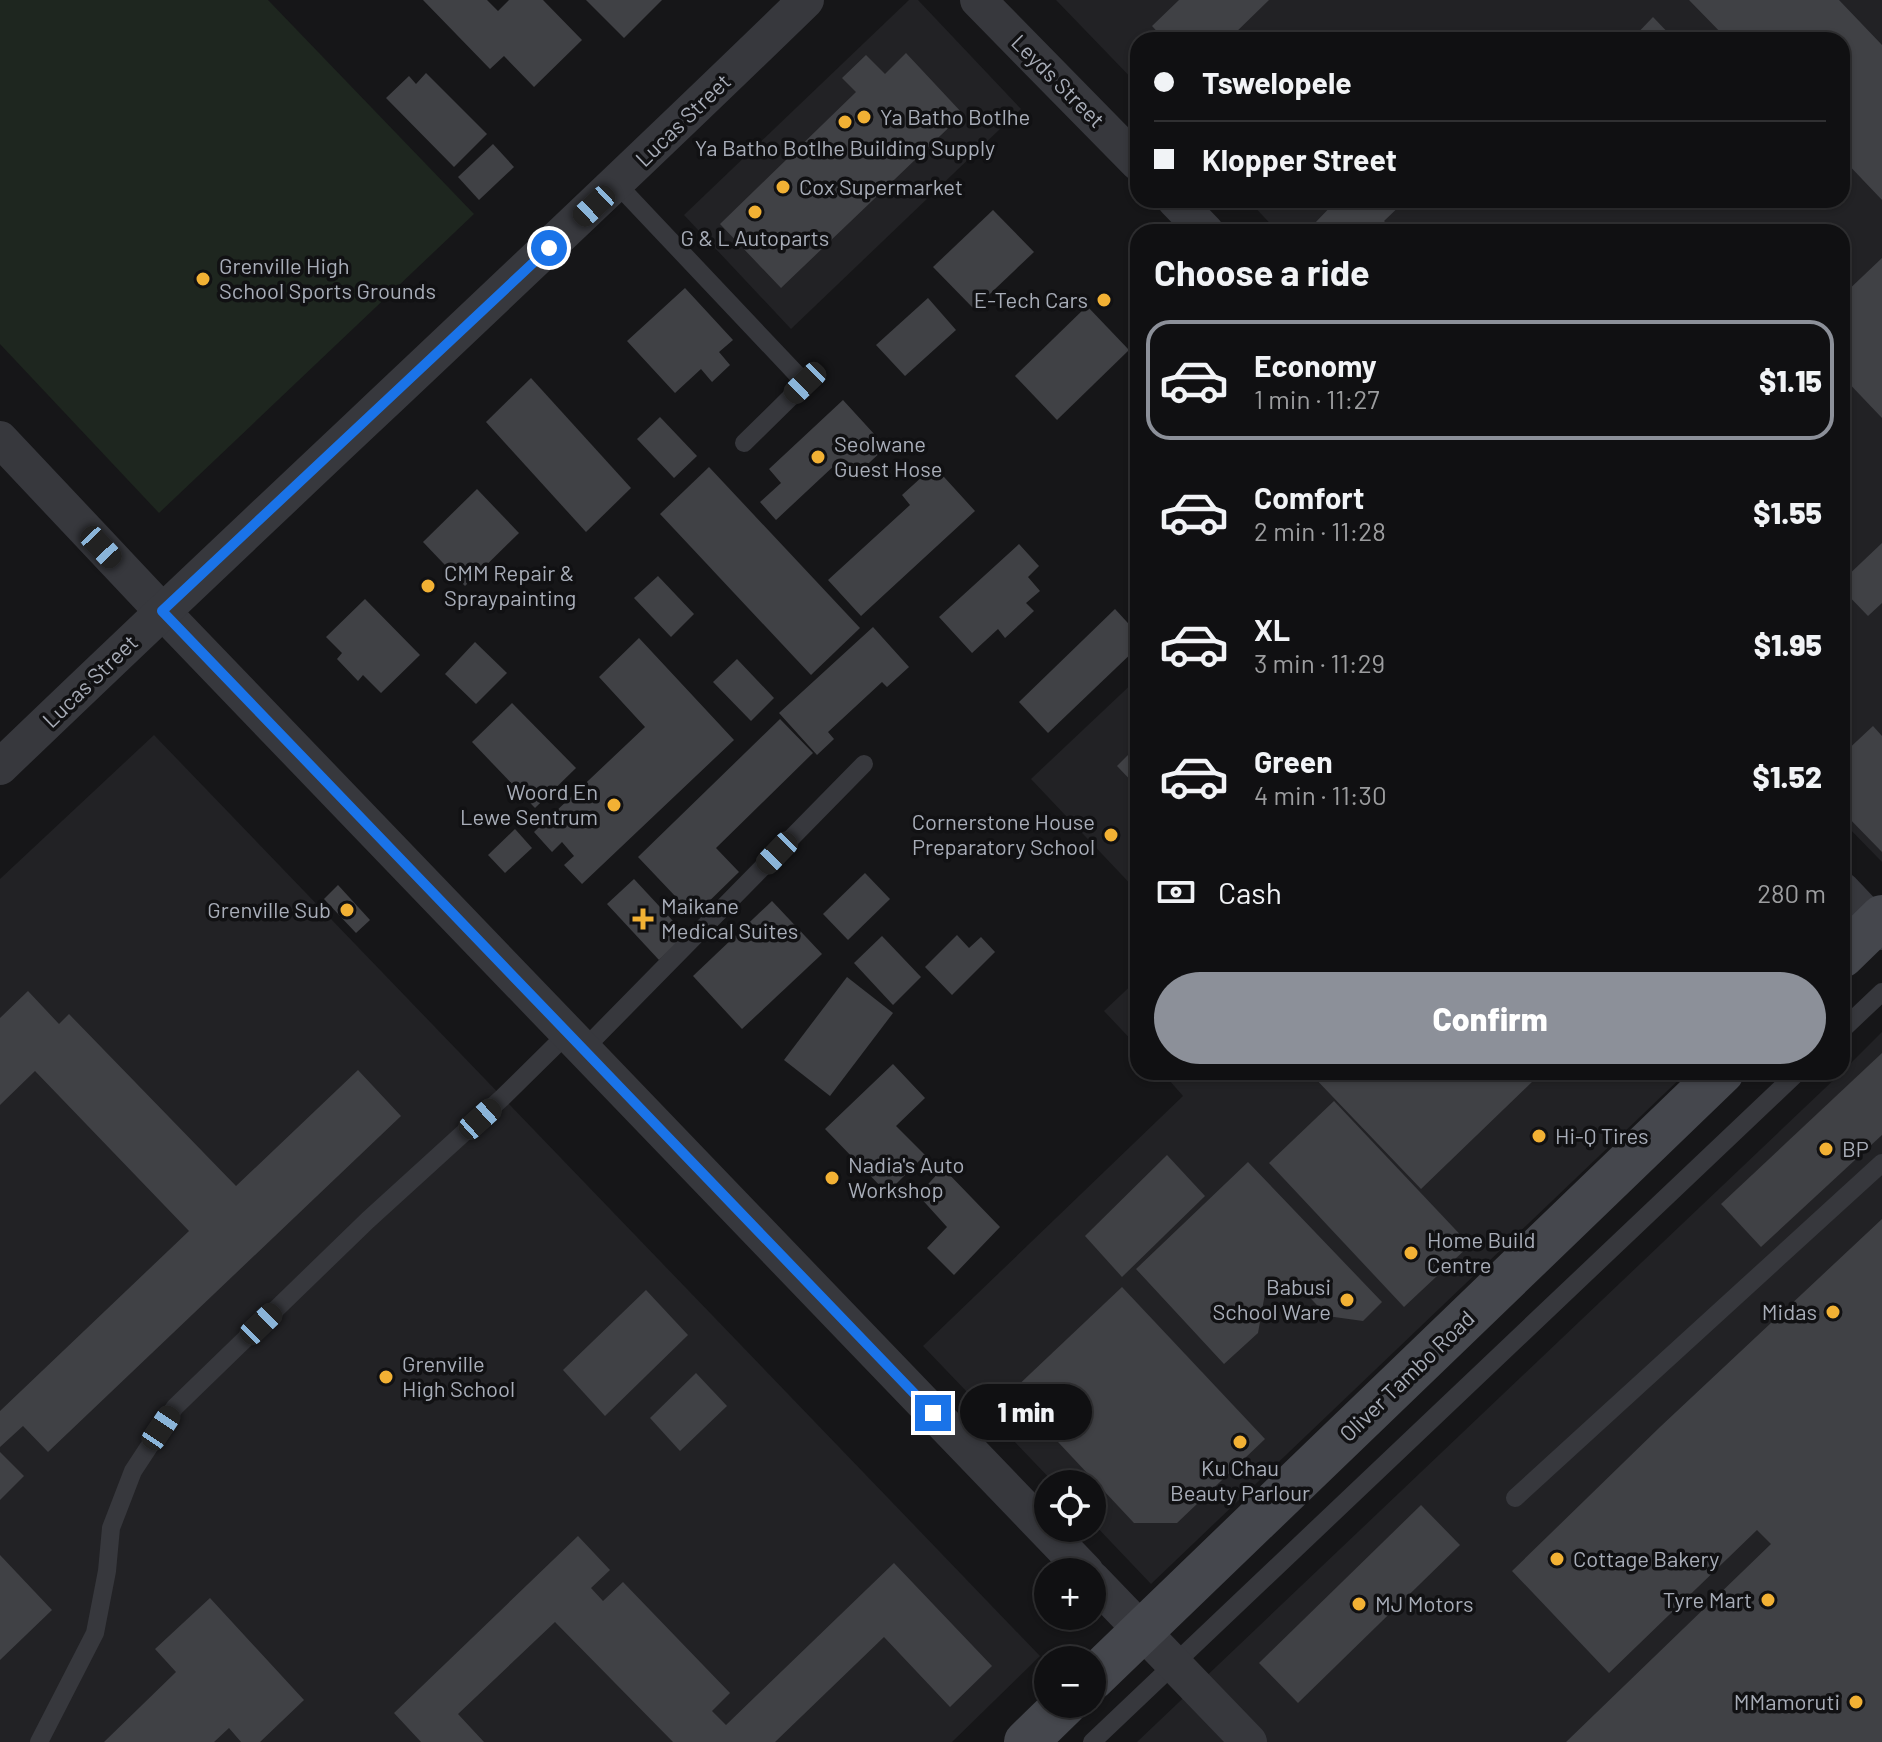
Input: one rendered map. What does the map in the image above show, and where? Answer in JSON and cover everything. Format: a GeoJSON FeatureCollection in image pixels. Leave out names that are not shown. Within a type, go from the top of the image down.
{"type":"FeatureCollection","features":[{"type":"Feature","properties":{"kind":"main road"},"geometry":{"type":"LineString","coordinates":[[1850,949],[1880,924]]}},
{"type":"Feature","properties":{"kind":"main road","name":"Oliver Tambo Road"},"geometry":{"type":"LineString","coordinates":[[1106,1666],[1714,1080]]}},
{"type":"Feature","properties":{"kind":"main road"},"geometry":{"type":"LineString","coordinates":[[1026,1742],[1051,1718]]}},
{"type":"Feature","properties":{"kind":"street","name":"Lucas Street"},"geometry":{"type":"LineString","coordinates":[[0,767],[617,184],[806,0]]}},
{"type":"Feature","properties":{"kind":"street","name":"Leyds Street"},"geometry":{"type":"LineString","coordinates":[[978,0],[1130,155]]}},
{"type":"Feature","properties":{"kind":"street"},"geometry":{"type":"LineString","coordinates":[[1183,208],[1198,224]]}},
{"type":"Feature","properties":{"kind":"street"},"geometry":{"type":"LineString","coordinates":[[0,439],[1073,1558]]}},
{"type":"Feature","properties":{"kind":"street"},"geometry":{"type":"LineString","coordinates":[[1850,897],[1880,924]]}},
{"type":"Feature","properties":{"kind":"street"},"geometry":{"type":"LineString","coordinates":[[1106,1594],[1249,1742]]}},
{"type":"Feature","properties":{"kind":"lane"},"geometry":{"type":"LineString","coordinates":[[617,184],[805,383],[744,443]]}},
{"type":"Feature","properties":{"kind":"lane"},"geometry":{"type":"LineString","coordinates":[[39,1742],[95,1633],[107,1571],[111,1528],[133,1471],[175,1407],[356,1231],[502,1098],[577,1040],[864,764]]}},
{"type":"Feature","properties":{"kind":"lane"},"geometry":{"type":"LineString","coordinates":[[1850,1022],[1882,992]]}},
{"type":"Feature","properties":{"kind":"lane"},"geometry":{"type":"LineString","coordinates":[[1092,1742],[1790,1080]]}},
{"type":"Feature","properties":{"kind":"lane"},"geometry":{"type":"LineString","coordinates":[[1515,1498],[1882,1163]]}},
{"type":"Feature","properties":{"kind":"shaded area","name":"Grenville High School Sports Grounds"},"geometry":{"type":"Polygon","coordinates":[[[0,0],[268,0],[474,214],[159,513],[0,344],[0,0]]]}},
{"type":"Feature","properties":{"kind":"shaded area"},"geometry":{"type":"Polygon","coordinates":[[[909,0],[918,0],[1021,109],[791,329],[684,215],[909,0]]]}},
{"type":"Feature","properties":{"kind":"shaded area"},"geometry":{"type":"Polygon","coordinates":[[[1056,0],[1882,0],[1882,862],[1850,829],[1850,224],[1270,224],[1256,208],[1850,208],[1850,32],[1130,32],[1130,77],[1056,0]]]}},
{"type":"Feature","properties":{"kind":"shaded area","name":"Cornerstone House Preparatory School"},"geometry":{"type":"Polygon","coordinates":[[[1130,686],[1130,884],[1031,779],[1130,686]]]}},
{"type":"Feature","properties":{"kind":"shaded area","name":"Grenville High School"},"geometry":{"type":"Polygon","coordinates":[[[154,735],[1034,1650],[1034,1662],[952,1742],[0,1742],[0,879],[154,735]]]}},
{"type":"Feature","properties":{"kind":"shaded area"},"geometry":{"type":"Polygon","coordinates":[[[1130,987],[1130,1039],[1104,1011],[1130,987]]]}},
{"type":"Feature","properties":{"kind":"shaded area"},"geometry":{"type":"Polygon","coordinates":[[[1882,1032],[1882,1742],[1137,1742],[1834,1080],[1850,1080],[1850,1064],[1882,1032]]]}},
{"type":"Feature","properties":{"kind":"shaded area"},"geometry":{"type":"Polygon","coordinates":[[[1169,1080],[1679,1080],[1151,1584],[1106,1537],[1106,1470],[1042,1470],[923,1346],[1183,1096],[1169,1080]]]}},
{"type":"Feature","properties":{"kind":"building"},"geometry":{"type":"Polygon","coordinates":[[[423,0],[487,0],[498,11],[509,0],[543,0],[582,40],[534,87],[504,56],[490,69],[423,0]]]}},
{"type":"Feature","properties":{"kind":"building"},"geometry":{"type":"Polygon","coordinates":[[[586,0],[662,0],[624,38],[586,0]]]}},
{"type":"Feature","properties":{"kind":"building"},"geometry":{"type":"Polygon","coordinates":[[[1179,0],[1269,0],[1236,32],[1158,32],[1152,26],[1179,0]]]}},
{"type":"Feature","properties":{"kind":"building"},"geometry":{"type":"Polygon","coordinates":[[[1689,0],[1839,0],[1882,45],[1882,200],[1850,166],[1850,32],[1720,32],[1689,0]]]}},
{"type":"Feature","properties":{"kind":"building"},"geometry":{"type":"Polygon","coordinates":[[[1653,17],[1667,32],[1639,32],[1653,17]]]}},
{"type":"Feature","properties":{"kind":"building"},"geometry":{"type":"Polygon","coordinates":[[[906,53],[963,114],[781,288],[720,224],[856,92],[842,78],[866,55],[885,74],[906,53]]]}},
{"type":"Feature","properties":{"kind":"building"},"geometry":{"type":"Polygon","coordinates":[[[426,73],[487,134],[454,167],[386,98],[409,76],[416,84],[426,73]]]}},
{"type":"Feature","properties":{"kind":"building"},"geometry":{"type":"Polygon","coordinates":[[[493,144],[514,167],[479,200],[458,177],[493,144]]]}},
{"type":"Feature","properties":{"kind":"building"},"geometry":{"type":"Polygon","coordinates":[[[1329,208],[1398,208],[1384,221],[1387,224],[1314,224],[1329,208]]]}},
{"type":"Feature","properties":{"kind":"building"},"geometry":{"type":"Polygon","coordinates":[[[993,210],[1034,252],[974,309],[933,267],[993,210]]]}},
{"type":"Feature","properties":{"kind":"building"},"geometry":{"type":"Polygon","coordinates":[[[1882,258],[1882,418],[1850,384],[1850,288],[1882,258]]]}},
{"type":"Feature","properties":{"kind":"building"},"geometry":{"type":"Polygon","coordinates":[[[685,288],[733,340],[719,352],[730,365],[712,382],[701,369],[675,393],[627,341],[685,288]]]}},
{"type":"Feature","properties":{"kind":"building"},"geometry":{"type":"Polygon","coordinates":[[[928,298],[956,330],[905,376],[876,345],[928,298]]]}},
{"type":"Feature","properties":{"kind":"building"},"geometry":{"type":"Polygon","coordinates":[[[1087,306],[1129,350],[1057,420],[1015,376],[1087,306]]]}},
{"type":"Feature","properties":{"kind":"building"},"geometry":{"type":"Polygon","coordinates":[[[531,378],[631,488],[586,532],[486,422],[531,378]]]}},
{"type":"Feature","properties":{"kind":"building"},"geometry":{"type":"Polygon","coordinates":[[[843,400],[886,447],[852,479],[837,463],[776,520],[760,502],[781,483],[769,469],[843,400]]]}},
{"type":"Feature","properties":{"kind":"building"},"geometry":{"type":"Polygon","coordinates":[[[660,417],[697,456],[674,478],[637,439],[660,417]]]}},
{"type":"Feature","properties":{"kind":"building"},"geometry":{"type":"Polygon","coordinates":[[[934,466],[975,511],[861,616],[828,580],[910,505],[902,495],[934,466]]]}},
{"type":"Feature","properties":{"kind":"building"},"geometry":{"type":"Polygon","coordinates":[[[709,467],[860,628],[811,675],[660,514],[709,467]]]}},
{"type":"Feature","properties":{"kind":"building"},"geometry":{"type":"Polygon","coordinates":[[[477,489],[519,533],[465,586],[423,542],[477,489]]]}},
{"type":"Feature","properties":{"kind":"building"},"geometry":{"type":"Polygon","coordinates":[[[1882,543],[1882,603],[1868,616],[1850,597],[1850,573],[1882,543]]]}},
{"type":"Feature","properties":{"kind":"building"},"geometry":{"type":"Polygon","coordinates":[[[1019,544],[1039,566],[1028,577],[1040,591],[1026,603],[1034,611],[1005,638],[998,629],[972,653],[939,617],[1019,544]]]}},
{"type":"Feature","properties":{"kind":"building"},"geometry":{"type":"Polygon","coordinates":[[[658,576],[694,614],[671,637],[634,598],[658,576]]]}},
{"type":"Feature","properties":{"kind":"building"},"geometry":{"type":"Polygon","coordinates":[[[365,599],[420,655],[381,693],[363,675],[358,681],[337,659],[342,653],[326,637],[365,599]]]}},
{"type":"Feature","properties":{"kind":"building"},"geometry":{"type":"Polygon","coordinates":[[[1115,609],[1130,625],[1130,655],[1048,733],[1019,702],[1115,609]]]}},
{"type":"Feature","properties":{"kind":"building"},"geometry":{"type":"Polygon","coordinates":[[[873,627],[909,667],[887,687],[882,682],[828,732],[834,739],[817,755],[779,713],[873,627]]]}},
{"type":"Feature","properties":{"kind":"building"},"geometry":{"type":"Polygon","coordinates":[[[639,638],[734,740],[582,884],[564,865],[574,856],[562,842],[552,852],[534,832],[645,727],[599,677],[639,638]]]}},
{"type":"Feature","properties":{"kind":"building"},"geometry":{"type":"Polygon","coordinates":[[[475,642],[507,673],[476,704],[445,674],[475,642]]]}},
{"type":"Feature","properties":{"kind":"building"},"geometry":{"type":"Polygon","coordinates":[[[737,659],[774,698],[751,721],[713,682],[737,659]]]}},
{"type":"Feature","properties":{"kind":"building"},"geometry":{"type":"Polygon","coordinates":[[[512,703],[576,768],[535,808],[472,742],[512,703]]]}},
{"type":"Feature","properties":{"kind":"building"},"geometry":{"type":"Polygon","coordinates":[[[780,719],[813,753],[716,848],[739,872],[694,916],[638,857],[780,719]]]}},
{"type":"Feature","properties":{"kind":"building"},"geometry":{"type":"Polygon","coordinates":[[[1873,726],[1882,736],[1882,852],[1850,819],[1850,748],[1873,726]]]}},
{"type":"Feature","properties":{"kind":"building"},"geometry":{"type":"Polygon","coordinates":[[[1130,753],[1130,780],[1117,766],[1130,753]]]}},
{"type":"Feature","properties":{"kind":"building"},"geometry":{"type":"Polygon","coordinates":[[[515,829],[532,848],[505,873],[488,855],[515,829]]]}},
{"type":"Feature","properties":{"kind":"building"},"geometry":{"type":"Polygon","coordinates":[[[865,873],[890,899],[848,940],[823,914],[865,873]]]}},
{"type":"Feature","properties":{"kind":"building"},"geometry":{"type":"Polygon","coordinates":[[[634,879],[686,935],[659,960],[607,904],[634,879]]]}},
{"type":"Feature","properties":{"kind":"building","name":"Grenville Sub"},"geometry":{"type":"Polygon","coordinates":[[[338,885],[370,920],[356,933],[324,899],[338,885]]]}},
{"type":"Feature","properties":{"kind":"building"},"geometry":{"type":"Polygon","coordinates":[[[772,901],[822,954],[742,1029],[693,976],[772,901]]]}},
{"type":"Feature","properties":{"kind":"building"},"geometry":{"type":"Polygon","coordinates":[[[957,935],[969,948],[981,937],[995,952],[952,995],[925,967],[957,935]]]}},
{"type":"Feature","properties":{"kind":"building"},"geometry":{"type":"Polygon","coordinates":[[[882,936],[921,977],[893,1005],[854,963],[882,936]]]}},
{"type":"Feature","properties":{"kind":"building"},"geometry":{"type":"Polygon","coordinates":[[[847,977],[893,1013],[830,1096],[784,1060],[847,977]]]}},
{"type":"Feature","properties":{"kind":"building"},"geometry":{"type":"Polygon","coordinates":[[[28,991],[59,1024],[69,1014],[236,1186],[358,1070],[401,1116],[48,1452],[23,1426],[0,1447],[0,1411],[189,1231],[35,1071],[0,1105],[0,1018],[28,991]]]}},
{"type":"Feature","properties":{"kind":"building"},"geometry":{"type":"Polygon","coordinates":[[[1882,1053],[1882,1135],[1761,1247],[1721,1204],[1882,1053]]]}},
{"type":"Feature","properties":{"kind":"building"},"geometry":{"type":"Polygon","coordinates":[[[893,1064],[925,1098],[896,1126],[925,1155],[887,1193],[825,1129],[893,1064]]]}},
{"type":"Feature","properties":{"kind":"building"},"geometry":{"type":"Polygon","coordinates":[[[1317,1080],[1534,1080],[1421,1189],[1317,1080]]]}},
{"type":"Feature","properties":{"kind":"building"},"geometry":{"type":"Polygon","coordinates":[[[1334,1101],[1470,1245],[1404,1307],[1269,1163],[1334,1101]]]}},
{"type":"Feature","properties":{"kind":"building"},"geometry":{"type":"Polygon","coordinates":[[[1167,1155],[1205,1196],[1122,1277],[1085,1236],[1167,1155]]]}},
{"type":"Feature","properties":{"kind":"building"},"geometry":{"type":"Polygon","coordinates":[[[1248,1162],[1382,1302],[1363,1321],[1327,1316],[1302,1289],[1267,1282],[1258,1333],[1224,1364],[1136,1269],[1248,1162]]]}},
{"type":"Feature","properties":{"kind":"building"},"geometry":{"type":"Polygon","coordinates":[[[943,1168],[1000,1227],[954,1275],[927,1248],[947,1227],[918,1195],[943,1168]]]}},
{"type":"Feature","properties":{"kind":"building"},"geometry":{"type":"Polygon","coordinates":[[[1882,1219],[1882,1742],[1566,1742],[1771,1544],[1757,1530],[1609,1673],[1512,1571],[1882,1219]]]}},
{"type":"Feature","properties":{"kind":"building"},"geometry":{"type":"Polygon","coordinates":[[[1122,1287],[1265,1439],[1177,1523],[1134,1523],[1106,1493],[1106,1470],[1084,1470],[1011,1392],[1122,1287]]]}},
{"type":"Feature","properties":{"kind":"building"},"geometry":{"type":"Polygon","coordinates":[[[646,1290],[688,1335],[605,1416],[563,1370],[646,1290]]]}},
{"type":"Feature","properties":{"kind":"building"},"geometry":{"type":"Polygon","coordinates":[[[696,1373],[727,1406],[680,1451],[650,1418],[696,1373]]]}},
{"type":"Feature","properties":{"kind":"building"},"geometry":{"type":"Polygon","coordinates":[[[0,1452],[24,1476],[0,1500],[0,1452]]]}},
{"type":"Feature","properties":{"kind":"building","name":"MJ Motors"},"geometry":{"type":"Polygon","coordinates":[[[1421,1505],[1460,1545],[1298,1703],[1259,1663],[1421,1505]]]}},
{"type":"Feature","properties":{"kind":"building"},"geometry":{"type":"Polygon","coordinates":[[[578,1536],[610,1570],[591,1588],[603,1601],[623,1582],[730,1693],[712,1711],[726,1725],[894,1563],[992,1666],[950,1707],[884,1637],[775,1742],[673,1742],[555,1622],[458,1714],[484,1742],[421,1742],[394,1713],[578,1536]]]}},
{"type":"Feature","properties":{"kind":"building"},"geometry":{"type":"Polygon","coordinates":[[[0,1555],[52,1610],[0,1660],[0,1555]]]}},
{"type":"Feature","properties":{"kind":"building"},"geometry":{"type":"Polygon","coordinates":[[[210,1598],[304,1700],[260,1742],[241,1742],[229,1728],[214,1742],[104,1742],[176,1672],[155,1649],[210,1598]]]}},
{"type":"Feature","properties":{"kind":"place","name":"Ya Batho Botlhe"},"geometry":{"type":"Point","coordinates":[864,117]}},
{"type":"Feature","properties":{"kind":"place","name":"Ya Batho Botlhe Building Supply"},"geometry":{"type":"Point","coordinates":[845,122]}},
{"type":"Feature","properties":{"kind":"place","name":"Cox Supermarket"},"geometry":{"type":"Point","coordinates":[783,187]}},
{"type":"Feature","properties":{"kind":"place","name":"G & L Autoparts"},"geometry":{"type":"Point","coordinates":[755,212]}},
{"type":"Feature","properties":{"kind":"place","name":"Grenville High School Sports Grounds"},"geometry":{"type":"Point","coordinates":[203,279]}},
{"type":"Feature","properties":{"kind":"place","name":"E-Tech Cars"},"geometry":{"type":"Point","coordinates":[1104,300]}},
{"type":"Feature","properties":{"kind":"place","name":"Seolwane Guest Hose"},"geometry":{"type":"Point","coordinates":[818,457]}},
{"type":"Feature","properties":{"kind":"place","name":"CMM Repair & Spraypainting"},"geometry":{"type":"Point","coordinates":[428,586]}},
{"type":"Feature","properties":{"kind":"place","name":"Woord En Lewe Sentrum"},"geometry":{"type":"Point","coordinates":[614,805]}},
{"type":"Feature","properties":{"kind":"place","name":"Cornerstone House Preparatory School"},"geometry":{"type":"Point","coordinates":[1111,835]}},
{"type":"Feature","properties":{"kind":"place","name":"Grenville Sub"},"geometry":{"type":"Point","coordinates":[347,910]}},
{"type":"Feature","properties":{"kind":"place","name":"Maikane Medical Suites"},"geometry":{"type":"Point","coordinates":[643,919]}},
{"type":"Feature","properties":{"kind":"place","name":"Hi-Q Tires"},"geometry":{"type":"Point","coordinates":[1539,1136]}},
{"type":"Feature","properties":{"kind":"place","name":"BP"},"geometry":{"type":"Point","coordinates":[1826,1149]}},
{"type":"Feature","properties":{"kind":"place","name":"Nadia's Auto Workshop"},"geometry":{"type":"Point","coordinates":[832,1178]}},
{"type":"Feature","properties":{"kind":"place","name":"Home Build Centre"},"geometry":{"type":"Point","coordinates":[1411,1253]}},
{"type":"Feature","properties":{"kind":"place","name":"Babusi School Ware"},"geometry":{"type":"Point","coordinates":[1347,1300]}},
{"type":"Feature","properties":{"kind":"place","name":"Midas"},"geometry":{"type":"Point","coordinates":[1833,1312]}},
{"type":"Feature","properties":{"kind":"place","name":"Grenville High School"},"geometry":{"type":"Point","coordinates":[386,1377]}},
{"type":"Feature","properties":{"kind":"place","name":"Ku Chau Beauty Parlour"},"geometry":{"type":"Point","coordinates":[1240,1442]}},
{"type":"Feature","properties":{"kind":"place","name":"Cottage Bakery"},"geometry":{"type":"Point","coordinates":[1557,1559]}},
{"type":"Feature","properties":{"kind":"place","name":"Tyre Mart"},"geometry":{"type":"Point","coordinates":[1768,1600]}},
{"type":"Feature","properties":{"kind":"place","name":"MJ Motors"},"geometry":{"type":"Point","coordinates":[1359,1604]}},
{"type":"Feature","properties":{"kind":"place","name":"MMamoruti"},"geometry":{"type":"Point","coordinates":[1856,1702]}},
{"type":"Feature","properties":{"kind":"route"},"geometry":{"type":"LineString","coordinates":[[549,248],[162,611],[933,1413]]}}]}
